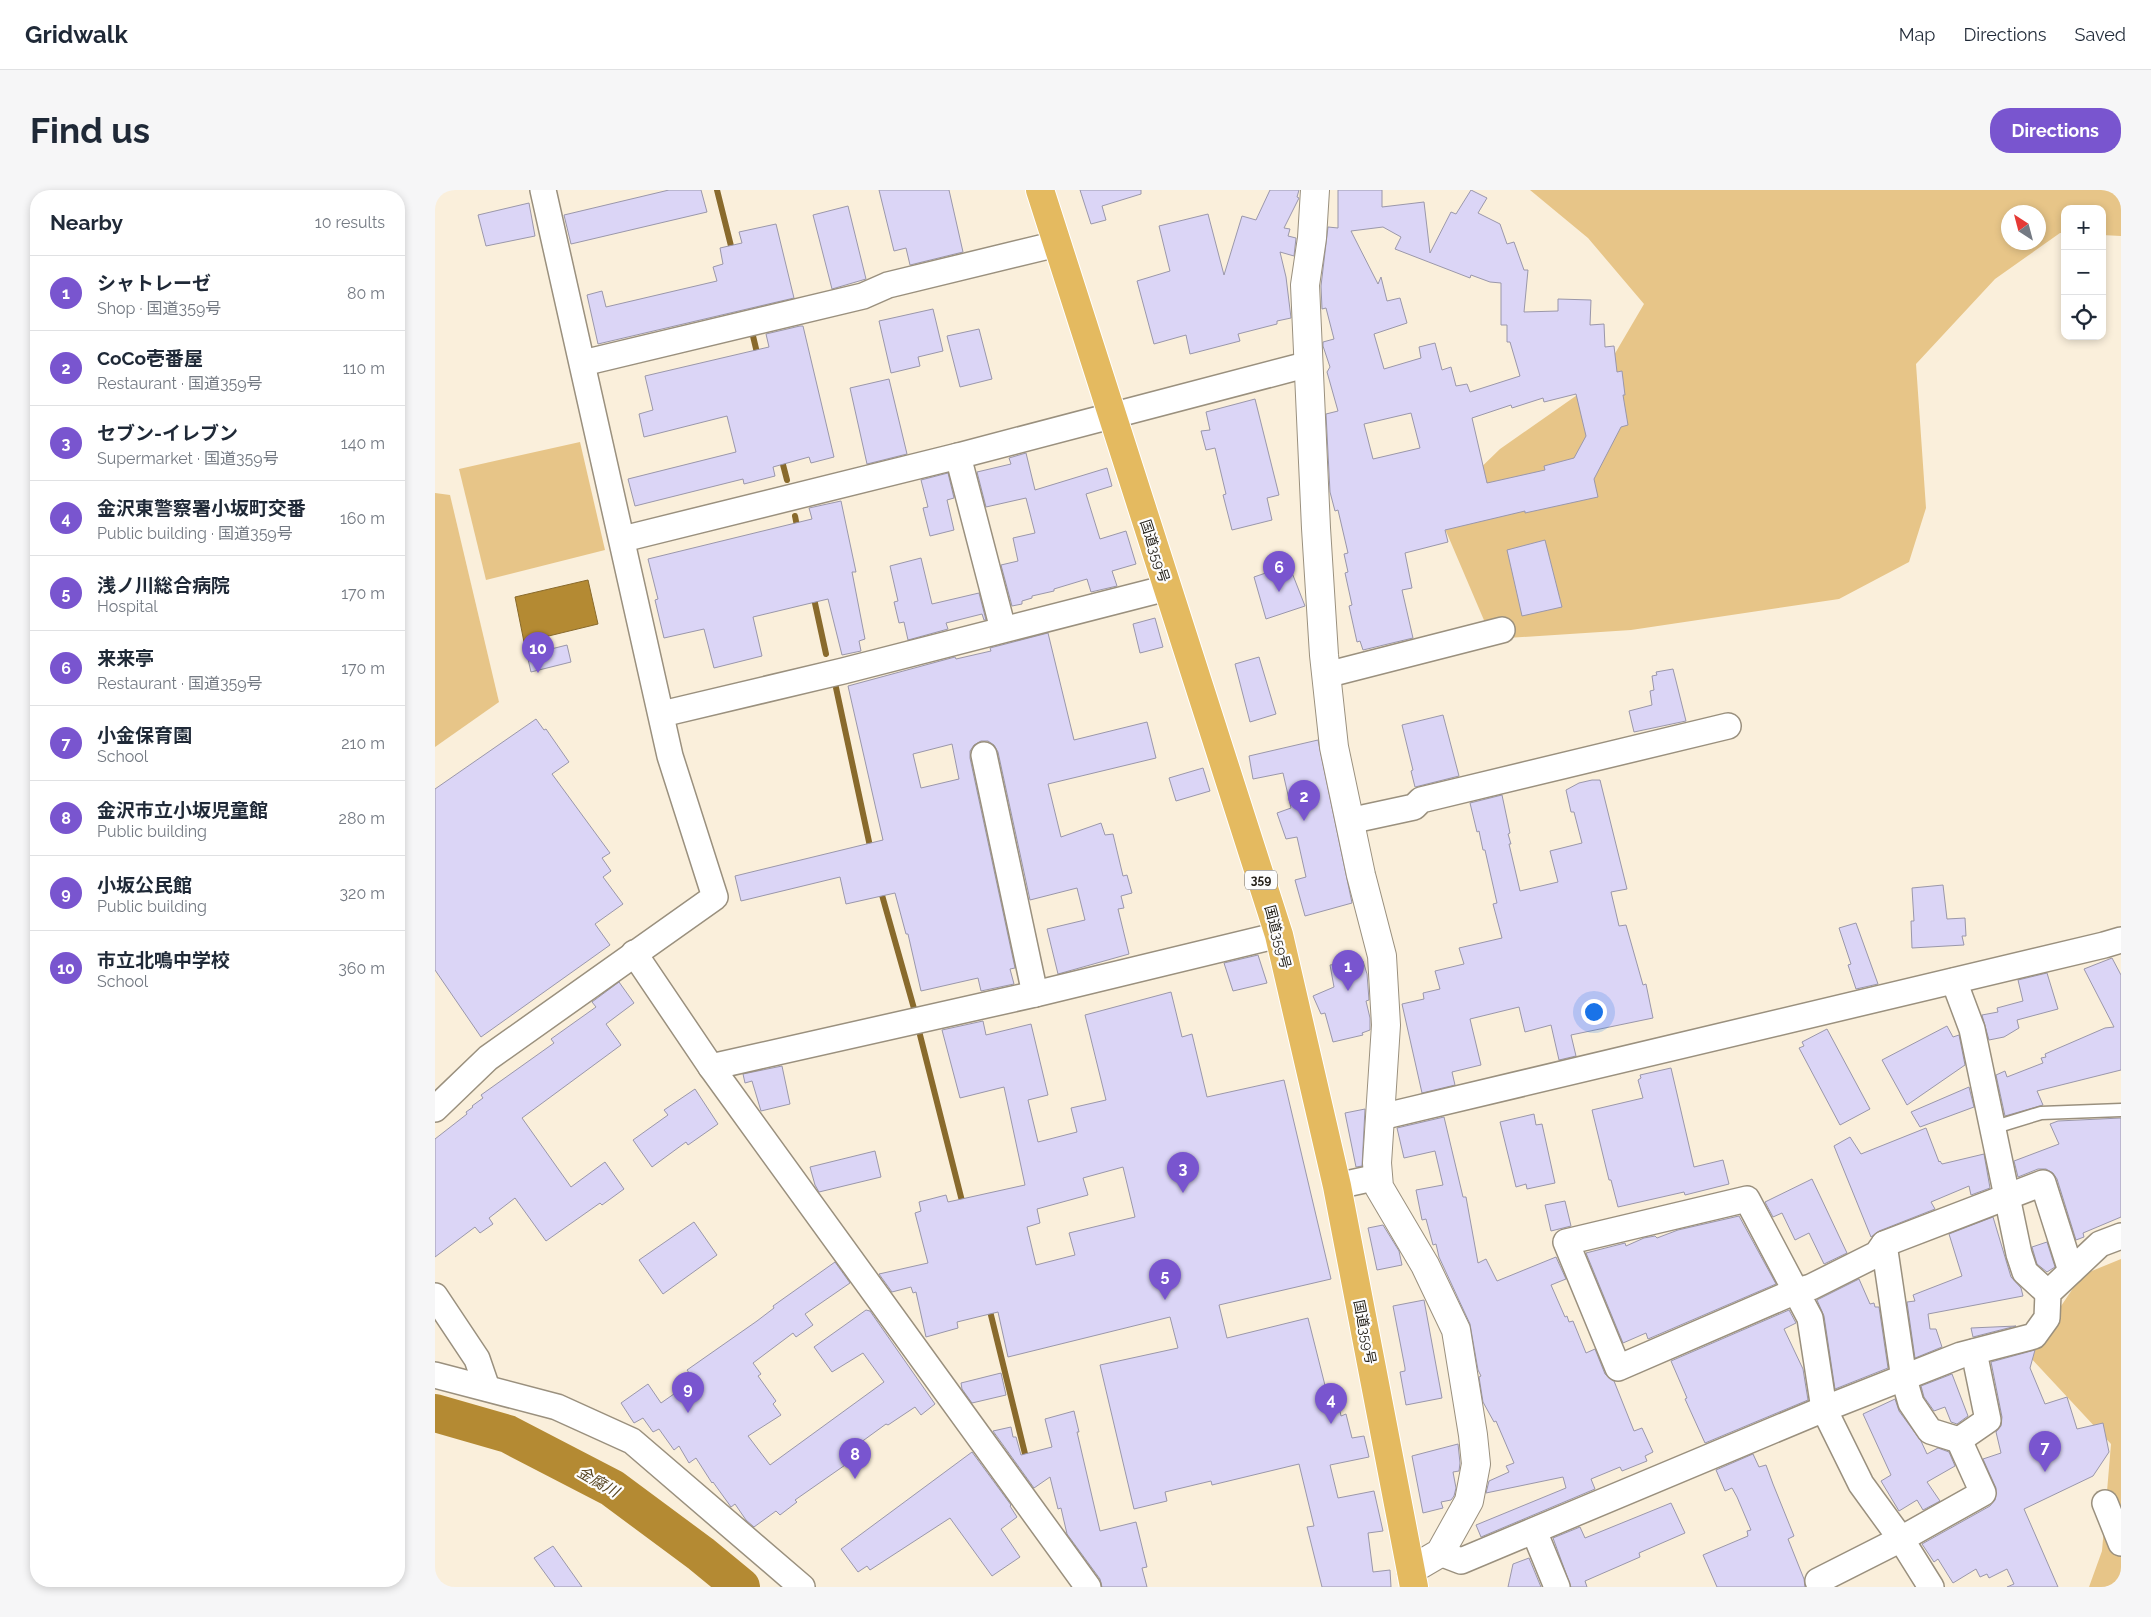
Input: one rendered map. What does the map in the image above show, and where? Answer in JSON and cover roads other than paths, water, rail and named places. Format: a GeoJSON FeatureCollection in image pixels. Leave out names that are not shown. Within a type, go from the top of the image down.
{"type":"FeatureCollection","features":[{"type":"Feature","properties":{"kind":"highway","name":"国道359号"},"geometry":{"type":"LineString","coordinates":[[1040,190],[1279,935],[1337,1186],[1412,1578]]}},
{"type":"Feature","properties":{"kind":"street"},"geometry":{"type":"LineString","coordinates":[[435,1109],[488,1058],[715,897],[670,756],[623,539],[543,190]]}},
{"type":"Feature","properties":{"kind":"street"},"geometry":{"type":"LineString","coordinates":[[1315,190],[1312,238],[1305,285],[1316,528],[1326,675],[1334,747],[1361,875],[1382,956],[1386,1025],[1377,1163],[1379,1187],[1425,1266],[1456,1330],[1473,1435],[1475,1464],[1469,1501],[1440,1552],[1412,1578]]}},
{"type":"Feature","properties":{"kind":"street"},"geometry":{"type":"LineString","coordinates":[[583,363],[863,296],[888,285],[1057,244]]}},
{"type":"Feature","properties":{"kind":"street"},"geometry":{"type":"LineString","coordinates":[[623,539],[958,456],[1309,364]]}},
{"type":"Feature","properties":{"kind":"street"},"geometry":{"type":"LineString","coordinates":[[958,456],[1003,629]]}},
{"type":"Feature","properties":{"kind":"street"},"geometry":{"type":"LineString","coordinates":[[662,714],[843,671],[1167,588]]}},
{"type":"Feature","properties":{"kind":"street"},"geometry":{"type":"LineString","coordinates":[[1326,675],[1502,630]]}},
{"type":"Feature","properties":{"kind":"street"},"geometry":{"type":"LineString","coordinates":[[1349,821],[1414,807],[1421,800],[1728,726]]}},
{"type":"Feature","properties":{"kind":"street"},"geometry":{"type":"LineString","coordinates":[[984,755],[1035,994]]}},
{"type":"Feature","properties":{"kind":"street"},"geometry":{"type":"LineString","coordinates":[[711,1067],[1035,994],[1279,935]]}},
{"type":"Feature","properties":{"kind":"street"},"geometry":{"type":"LineString","coordinates":[[1381,1117],[2121,940]]}},
{"type":"Feature","properties":{"kind":"street"},"geometry":{"type":"LineString","coordinates":[[634,953],[711,1067],[1088,1587]]}},
{"type":"Feature","properties":{"kind":"street"},"geometry":{"type":"LineString","coordinates":[[1954,981],[1972,1029],[2019,1254],[2025,1272],[2048,1293]]}},
{"type":"Feature","properties":{"kind":"street"},"geometry":{"type":"LineString","coordinates":[[1337,1186],[1378,1177]]}},
{"type":"Feature","properties":{"kind":"street"},"geometry":{"type":"LineString","coordinates":[[1931,1587],[1901,1539],[1861,1484],[1824,1409],[1810,1318],[1796,1291],[1747,1199],[1565,1242],[1617,1368],[1796,1291],[1811,1286],[1877,1254],[1884,1244],[2043,1183],[2071,1271]]}},
{"type":"Feature","properties":{"kind":"street"},"geometry":{"type":"LineString","coordinates":[[1440,1552],[1461,1561],[1824,1409],[1974,1352],[2034,1336],[2047,1318],[2048,1293],[2101,1244],[2121,1236]]}},
{"type":"Feature","properties":{"kind":"street"},"geometry":{"type":"LineString","coordinates":[[1818,1581],[1901,1539],[1983,1493],[1959,1440],[1930,1431],[1911,1402],[1904,1379],[1884,1244]]}},
{"type":"Feature","properties":{"kind":"street"},"geometry":{"type":"LineString","coordinates":[[435,1296],[477,1359],[487,1388]]}},
{"type":"Feature","properties":{"kind":"street"},"geometry":{"type":"LineString","coordinates":[[1959,1440],[1988,1420],[1974,1352]]}},
{"type":"Feature","properties":{"kind":"street"},"geometry":{"type":"LineString","coordinates":[[435,1375],[557,1407],[632,1441],[802,1587]]}},
{"type":"Feature","properties":{"kind":"street"},"geometry":{"type":"LineString","coordinates":[[2105,1504],[2121,1543]]}},
{"type":"Feature","properties":{"kind":"street"},"geometry":{"type":"LineString","coordinates":[[1534,1531],[1557,1587]]}},
{"type":"Feature","properties":{"kind":"lane"},"geometry":{"type":"LineString","coordinates":[[1992,1128],[2041,1113],[2121,1110]]}},
{"type":"Feature","properties":{"kind":"waterway"},"geometry":{"type":"LineString","coordinates":[[717,190],[733,254]]}},
{"type":"Feature","properties":{"kind":"waterway"},"geometry":{"type":"LineString","coordinates":[[753,336],[758,357]]}},
{"type":"Feature","properties":{"kind":"waterway"},"geometry":{"type":"LineString","coordinates":[[781,457],[787,480]]}},
{"type":"Feature","properties":{"kind":"waterway"},"geometry":{"type":"LineString","coordinates":[[795,516],[798,531]]}},
{"type":"Feature","properties":{"kind":"waterway"},"geometry":{"type":"LineString","coordinates":[[813,594],[826,654]]}},
{"type":"Feature","properties":{"kind":"waterway"},"geometry":{"type":"LineString","coordinates":[[835,683],[871,851]]}},
{"type":"Feature","properties":{"kind":"waterway"},"geometry":{"type":"LineString","coordinates":[[880,888],[915,1012]]}},
{"type":"Feature","properties":{"kind":"waterway"},"geometry":{"type":"LineString","coordinates":[[918,1027],[963,1205]]}},
{"type":"Feature","properties":{"kind":"waterway"},"geometry":{"type":"LineString","coordinates":[[989,1307],[1027,1462]]}},
{"type":"Feature","properties":{"kind":"waterway","name":"金腐川"},"geometry":{"type":"LineString","coordinates":[[435,1413],[508,1434],[612,1488],[701,1554],[741,1587]]}},
{"type":"Feature","properties":{"kind":"place","name":"来来亭"},"geometry":{"type":"Point","coordinates":[1279,592]}},
{"type":"Feature","properties":{"kind":"place","name":"市立北鳴中学校"},"geometry":{"type":"Point","coordinates":[538,673]}},
{"type":"Feature","properties":{"kind":"place","name":"CoCo壱番屋"},"geometry":{"type":"Point","coordinates":[1304,821]}},
{"type":"Feature","properties":{"kind":"place","name":"シャトレーゼ"},"geometry":{"type":"Point","coordinates":[1348,991]}},
{"type":"Feature","properties":{"kind":"place","name":"セブン-イレブン"},"geometry":{"type":"Point","coordinates":[1183,1193]}},
{"type":"Feature","properties":{"kind":"place","name":"浅ノ川総合病院"},"geometry":{"type":"Point","coordinates":[1165,1300]}},
{"type":"Feature","properties":{"kind":"place","name":"小坂公民館"},"geometry":{"type":"Point","coordinates":[688,1413]}},
{"type":"Feature","properties":{"kind":"place","name":"金沢東警察署小坂町交番"},"geometry":{"type":"Point","coordinates":[1331,1424]}},
{"type":"Feature","properties":{"kind":"place","name":"小金保育園"},"geometry":{"type":"Point","coordinates":[2045,1472]}},
{"type":"Feature","properties":{"kind":"place","name":"金沢市立小坂児童館"},"geometry":{"type":"Point","coordinates":[855,1479]}}]}
